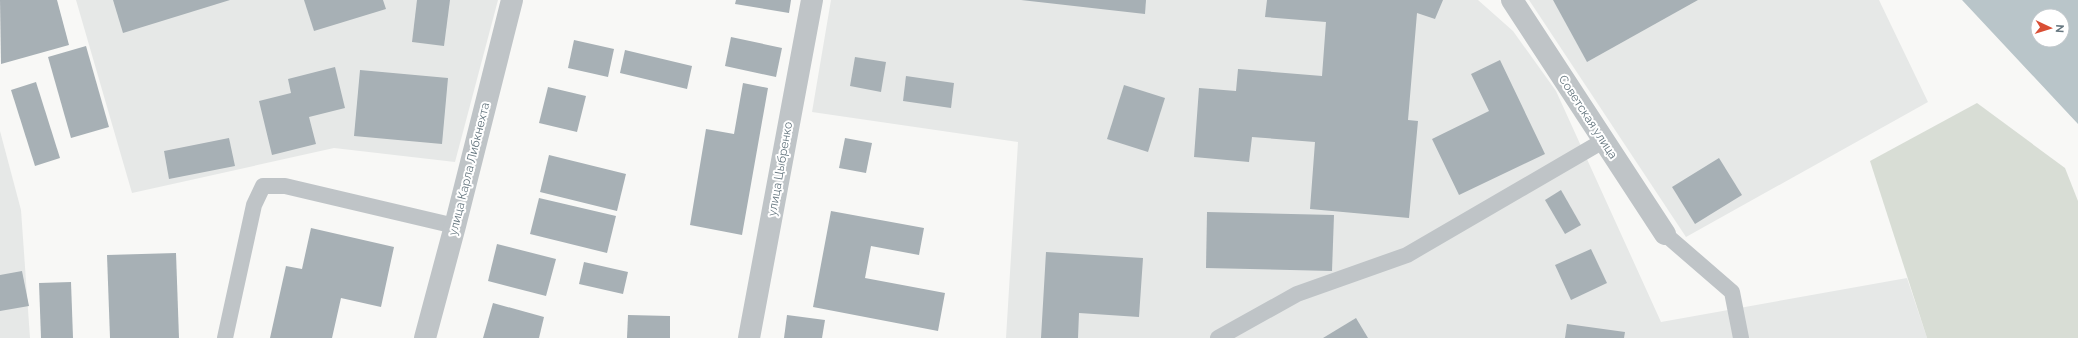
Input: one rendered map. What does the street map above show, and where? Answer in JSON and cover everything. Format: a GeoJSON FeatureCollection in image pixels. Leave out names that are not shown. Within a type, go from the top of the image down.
{"type":"FeatureCollection","features":[{"type":"Feature","properties":{"kind":"street","name":"улица Карла Либкнехта"},"geometry":{"type":"LineString","coordinates":[[425,338],[512,0]]}},
{"type":"Feature","properties":{"kind":"street","name":"улица Цыбренко"},"geometry":{"type":"LineString","coordinates":[[749,338],[812,0]]}},
{"type":"Feature","properties":{"kind":"street","name":"Советская улица"},"geometry":{"type":"LineString","coordinates":[[1512,0],[1665,234]]}},
{"type":"Feature","properties":{"kind":"lane"},"geometry":{"type":"LineString","coordinates":[[1218,338],[1297,294],[1407,255],[1603,141]]}},
{"type":"Feature","properties":{"kind":"lane"},"geometry":{"type":"LineString","coordinates":[[225,338],[254,205],[264,186],[285,186],[455,226]]}},
{"type":"Feature","properties":{"kind":"lane"},"geometry":{"type":"LineString","coordinates":[[1665,234],[1732,292],[1741,338]]}},
{"type":"Feature","properties":{"kind":"shaded area"},"geometry":{"type":"Polygon","coordinates":[[[76,0],[498,0],[455,162],[334,148],[132,193],[76,0]]]}},
{"type":"Feature","properties":{"kind":"shaded area"},"geometry":{"type":"Polygon","coordinates":[[[831,0],[1478,0],[1513,31],[1556,91],[1661,322],[1907,278],[1927,338],[1006,338],[1018,142],[812,112],[831,0]]]}},
{"type":"Feature","properties":{"kind":"shaded area"},"geometry":{"type":"Polygon","coordinates":[[[1529,0],[1879,0],[1928,102],[1686,237],[1529,0]]]}},
{"type":"Feature","properties":{"kind":"shaded area"},"geometry":{"type":"Polygon","coordinates":[[[1962,0],[2078,0],[2078,124],[1962,0]]]}},
{"type":"Feature","properties":{"kind":"shaded area"},"geometry":{"type":"Polygon","coordinates":[[[1977,103],[2065,168],[2078,201],[2078,338],[1927,338],[1870,161],[1977,103]]]}},
{"type":"Feature","properties":{"kind":"shaded area"},"geometry":{"type":"Polygon","coordinates":[[[0,131],[21,210],[30,338],[0,338],[0,131]]]}},
{"type":"Feature","properties":{"kind":"building"},"geometry":{"type":"Polygon","coordinates":[[[0,0],[57,0],[69,45],[1,64],[0,0]]]}},
{"type":"Feature","properties":{"kind":"building"},"geometry":{"type":"Polygon","coordinates":[[[113,0],[230,0],[123,33],[113,0]]]}},
{"type":"Feature","properties":{"kind":"building"},"geometry":{"type":"Polygon","coordinates":[[[304,0],[383,0],[386,9],[314,31],[304,0]]]}},
{"type":"Feature","properties":{"kind":"building"},"geometry":{"type":"Polygon","coordinates":[[[417,0],[450,0],[444,46],[412,42],[417,0]]]}},
{"type":"Feature","properties":{"kind":"building"},"geometry":{"type":"Polygon","coordinates":[[[736,0],[791,0],[789,13],[735,4],[736,0]]]}},
{"type":"Feature","properties":{"kind":"building"},"geometry":{"type":"Polygon","coordinates":[[[1021,0],[1146,0],[1145,14],[1021,0]]]}},
{"type":"Feature","properties":{"kind":"building"},"geometry":{"type":"Polygon","coordinates":[[[1267,0],[1443,0],[1435,19],[1417,13],[1408,120],[1418,121],[1409,218],[1310,209],[1315,142],[1252,137],[1249,162],[1194,157],[1199,88],[1236,91],[1238,69],[1322,76],[1326,22],[1265,17],[1267,0]]]}},
{"type":"Feature","properties":{"kind":"building"},"geometry":{"type":"Polygon","coordinates":[[[1553,0],[1698,0],[1587,62],[1553,0]]]}},
{"type":"Feature","properties":{"kind":"building"},"geometry":{"type":"Polygon","coordinates":[[[731,37],[782,48],[776,77],[725,66],[731,37]]]}},
{"type":"Feature","properties":{"kind":"building"},"geometry":{"type":"Polygon","coordinates":[[[574,40],[614,49],[608,77],[568,68],[574,40]]]}},
{"type":"Feature","properties":{"kind":"building"},"geometry":{"type":"Polygon","coordinates":[[[86,46],[109,127],[71,138],[48,57],[86,46]]]}},
{"type":"Feature","properties":{"kind":"building"},"geometry":{"type":"Polygon","coordinates":[[[625,50],[692,66],[687,89],[620,73],[625,50]]]}},
{"type":"Feature","properties":{"kind":"building"},"geometry":{"type":"Polygon","coordinates":[[[855,57],[886,62],[881,92],[850,86],[855,57]]]}},
{"type":"Feature","properties":{"kind":"building"},"geometry":{"type":"Polygon","coordinates":[[[1500,60],[1545,154],[1459,195],[1432,139],[1489,111],[1471,74],[1500,60]]]}},
{"type":"Feature","properties":{"kind":"building"},"geometry":{"type":"Polygon","coordinates":[[[335,67],[345,108],[309,117],[316,144],[272,155],[259,101],[291,93],[288,79],[335,67]]]}},
{"type":"Feature","properties":{"kind":"building"},"geometry":{"type":"Polygon","coordinates":[[[360,70],[448,78],[442,144],[354,136],[360,70]]]}},
{"type":"Feature","properties":{"kind":"building"},"geometry":{"type":"Polygon","coordinates":[[[906,76],[954,83],[951,108],[903,101],[906,76]]]}},
{"type":"Feature","properties":{"kind":"building"},"geometry":{"type":"Polygon","coordinates":[[[36,82],[60,158],[35,166],[11,90],[36,82]]]}},
{"type":"Feature","properties":{"kind":"building"},"geometry":{"type":"Polygon","coordinates":[[[743,83],[768,88],[742,235],[690,225],[706,129],[734,134],[743,83]]]}},
{"type":"Feature","properties":{"kind":"building"},"geometry":{"type":"Polygon","coordinates":[[[1124,85],[1165,98],[1148,152],[1107,139],[1124,85]]]}},
{"type":"Feature","properties":{"kind":"building"},"geometry":{"type":"Polygon","coordinates":[[[548,87],[586,96],[577,132],[539,123],[548,87]]]}},
{"type":"Feature","properties":{"kind":"building"},"geometry":{"type":"Polygon","coordinates":[[[229,138],[235,166],[169,179],[164,151],[229,138]]]}},
{"type":"Feature","properties":{"kind":"building"},"geometry":{"type":"Polygon","coordinates":[[[845,138],[872,143],[866,173],[839,168],[845,138]]]}},
{"type":"Feature","properties":{"kind":"building"},"geometry":{"type":"Polygon","coordinates":[[[549,155],[626,174],[617,211],[540,192],[549,155]]]}},
{"type":"Feature","properties":{"kind":"building"},"geometry":{"type":"Polygon","coordinates":[[[1719,158],[1742,195],[1695,224],[1672,187],[1719,158]]]}},
{"type":"Feature","properties":{"kind":"building"},"geometry":{"type":"Polygon","coordinates":[[[1561,190],[1581,225],[1565,234],[1545,200],[1561,190]]]}},
{"type":"Feature","properties":{"kind":"building"},"geometry":{"type":"Polygon","coordinates":[[[539,198],[616,216],[607,253],[530,234],[539,198]]]}},
{"type":"Feature","properties":{"kind":"building"},"geometry":{"type":"Polygon","coordinates":[[[831,211],[924,228],[919,255],[871,246],[865,278],[945,293],[938,331],[813,307],[831,211]]]}},
{"type":"Feature","properties":{"kind":"building"},"geometry":{"type":"Polygon","coordinates":[[[1207,212],[1334,215],[1332,271],[1206,268],[1207,212]]]}},
{"type":"Feature","properties":{"kind":"building"},"geometry":{"type":"Polygon","coordinates":[[[311,228],[394,247],[381,307],[341,298],[332,338],[270,338],[286,266],[302,269],[311,228]]]}},
{"type":"Feature","properties":{"kind":"building"},"geometry":{"type":"Polygon","coordinates":[[[497,244],[556,259],[546,296],[488,281],[497,244]]]}},
{"type":"Feature","properties":{"kind":"building"},"geometry":{"type":"Polygon","coordinates":[[[1591,249],[1607,283],[1571,300],[1555,265],[1591,249]]]}},
{"type":"Feature","properties":{"kind":"building"},"geometry":{"type":"Polygon","coordinates":[[[1046,252],[1143,258],[1139,317],[1079,313],[1078,338],[1041,338],[1046,252]]]}},
{"type":"Feature","properties":{"kind":"building"},"geometry":{"type":"Polygon","coordinates":[[[176,253],[179,338],[110,338],[107,255],[176,253]]]}},
{"type":"Feature","properties":{"kind":"building"},"geometry":{"type":"Polygon","coordinates":[[[584,262],[628,272],[623,294],[579,284],[584,262]]]}},
{"type":"Feature","properties":{"kind":"building"},"geometry":{"type":"Polygon","coordinates":[[[22,271],[29,306],[0,311],[0,275],[22,271]]]}},
{"type":"Feature","properties":{"kind":"building"},"geometry":{"type":"Polygon","coordinates":[[[71,282],[73,338],[41,338],[39,283],[71,282]]]}},
{"type":"Feature","properties":{"kind":"building"},"geometry":{"type":"Polygon","coordinates":[[[493,303],[544,317],[539,338],[483,338],[493,303]]]}},
{"type":"Feature","properties":{"kind":"building"},"geometry":{"type":"Polygon","coordinates":[[[628,315],[670,316],[670,338],[627,338],[628,315]]]}},
{"type":"Feature","properties":{"kind":"building"},"geometry":{"type":"Polygon","coordinates":[[[787,315],[825,320],[822,338],[784,338],[787,315]]]}},
{"type":"Feature","properties":{"kind":"building"},"geometry":{"type":"Polygon","coordinates":[[[1356,318],[1368,338],[1323,338],[1356,318]]]}},
{"type":"Feature","properties":{"kind":"building"},"geometry":{"type":"Polygon","coordinates":[[[1567,324],[1625,332],[1624,338],[1565,338],[1567,324]]]}}]}
